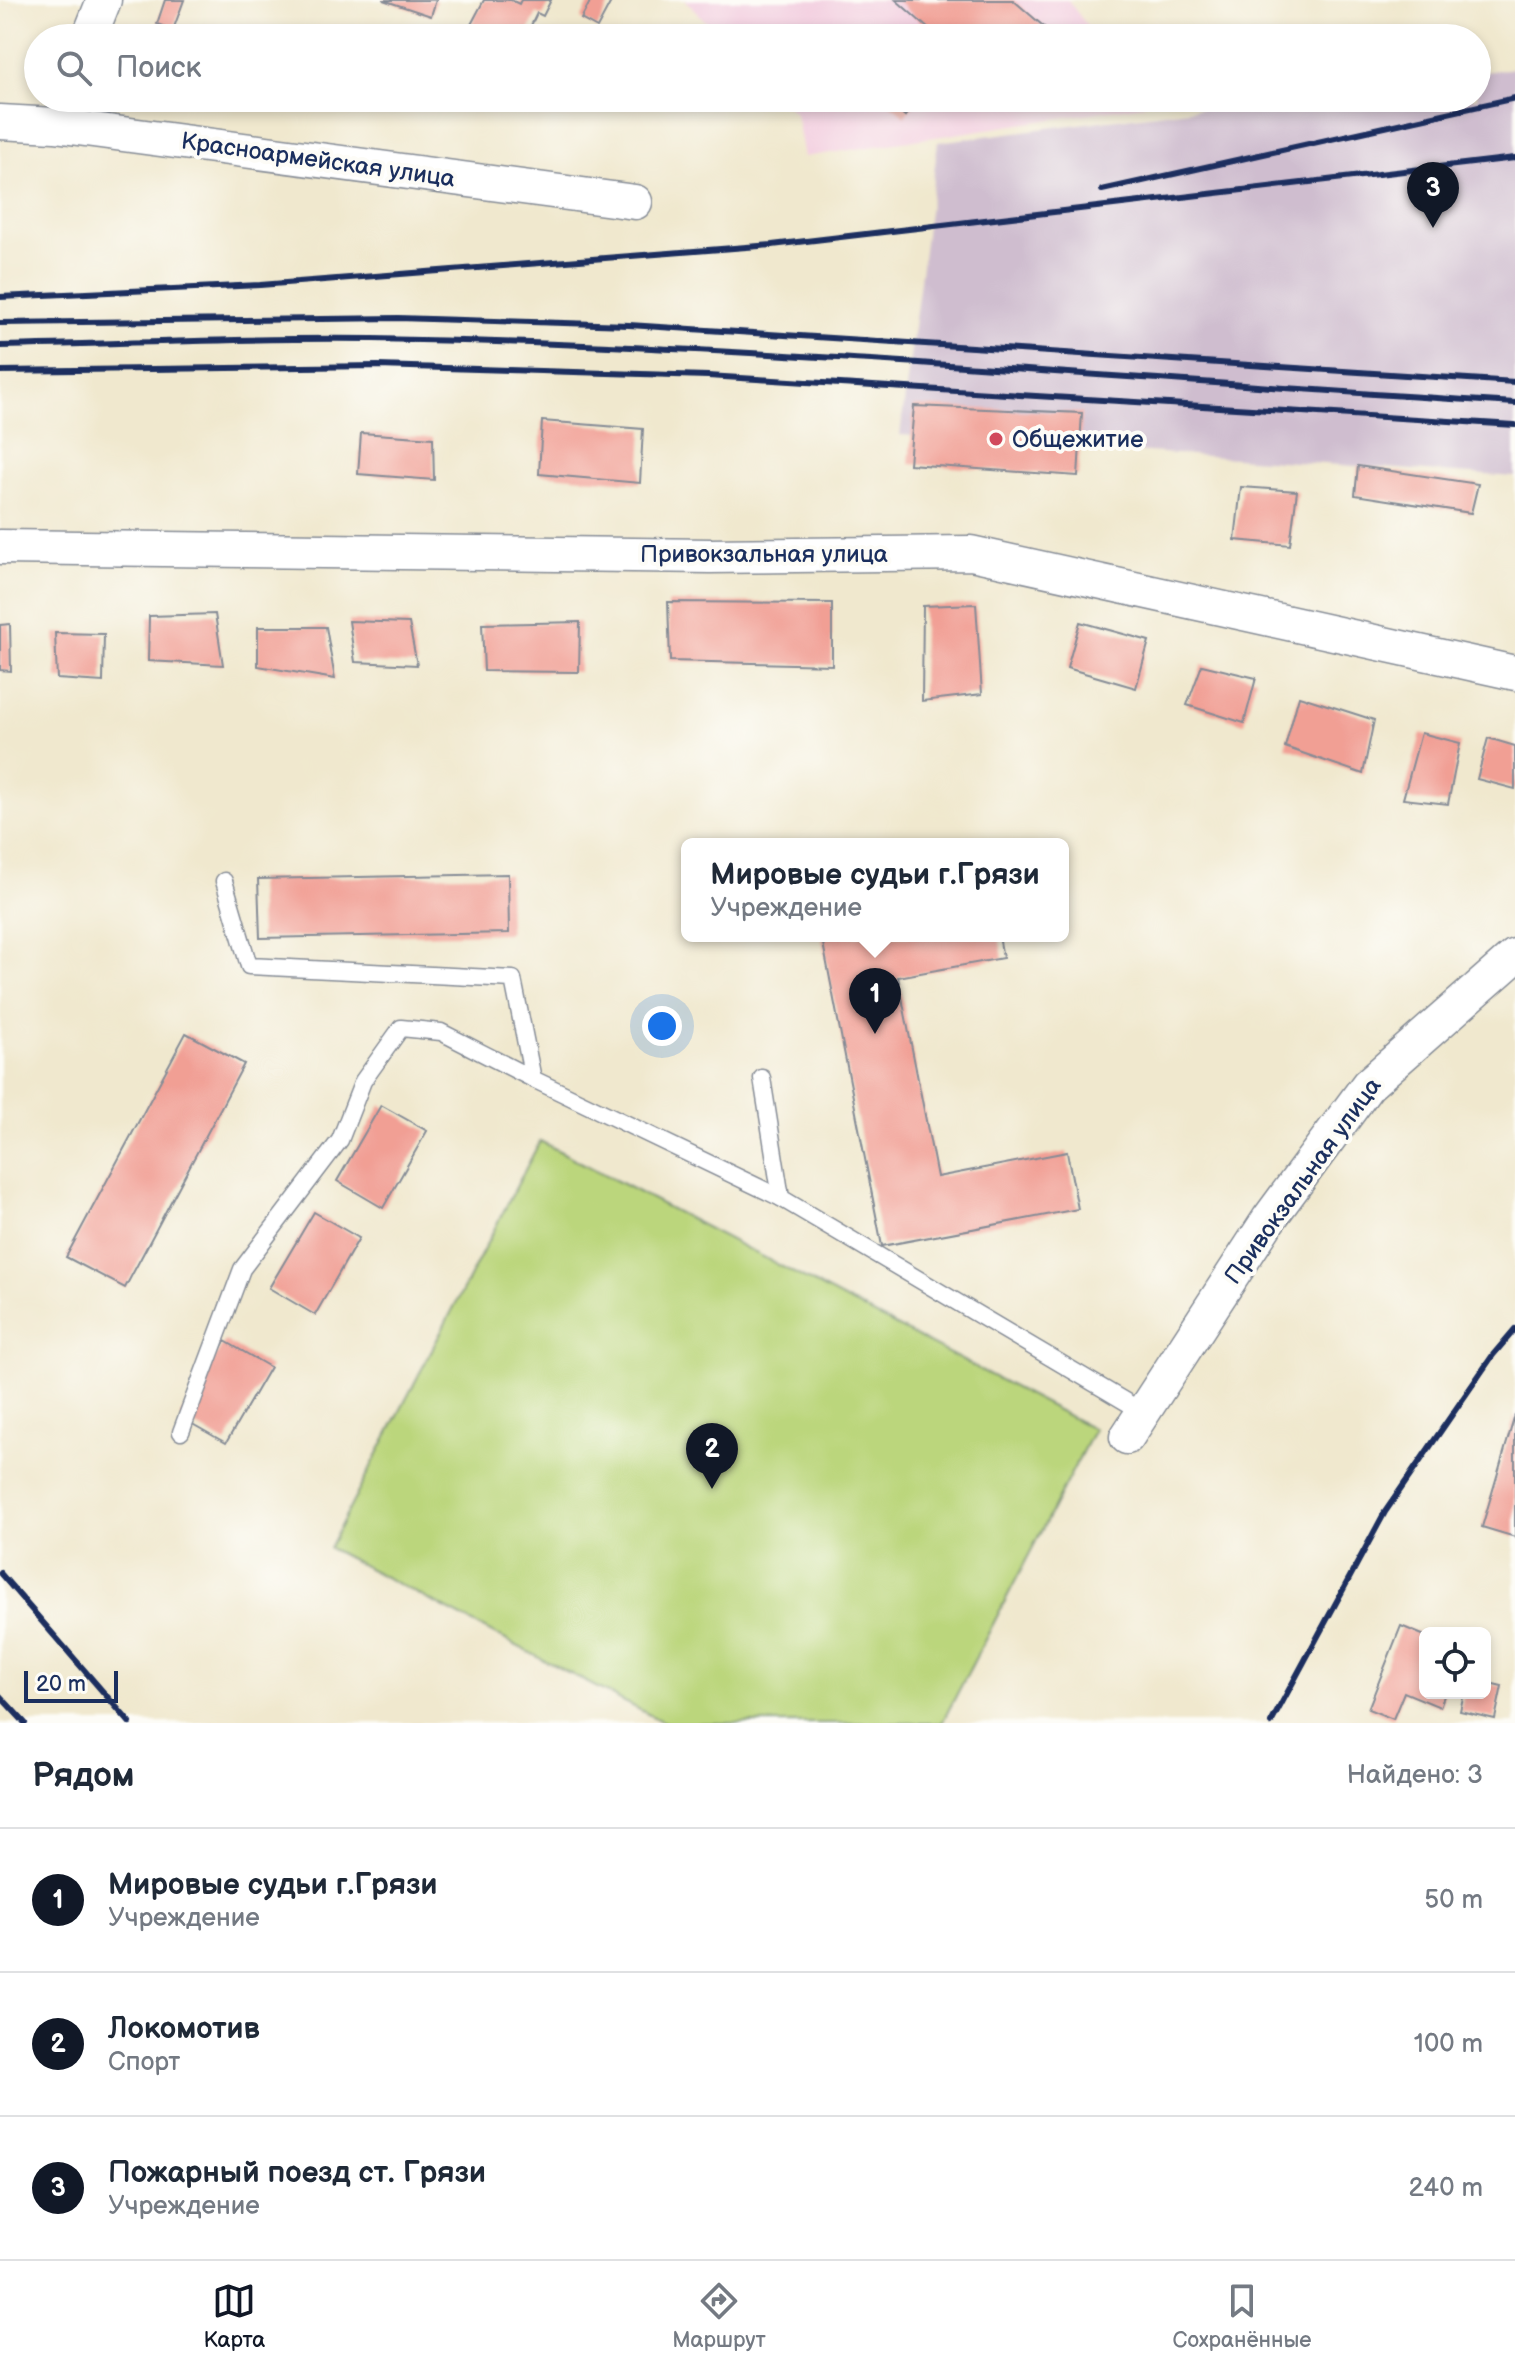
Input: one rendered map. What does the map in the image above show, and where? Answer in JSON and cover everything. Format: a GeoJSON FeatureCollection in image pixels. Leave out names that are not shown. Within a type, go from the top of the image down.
{"type":"FeatureCollection","features":[{"type":"Feature","properties":{"kind":"street"},"geometry":{"type":"LineString","coordinates":[[95,24],[104,0]]}},
{"type":"Feature","properties":{"kind":"street","name":"Красноармейская улица"},"geometry":{"type":"LineString","coordinates":[[0,122],[55,112]]}},
{"type":"Feature","properties":{"kind":"street","name":"Красноармейская улица"},"geometry":{"type":"LineString","coordinates":[[67,112],[635,202]]}},
{"type":"Feature","properties":{"kind":"street","name":"Привокзальная улица"},"geometry":{"type":"LineString","coordinates":[[0,547],[710,556],[971,553],[1515,673]]}},
{"type":"Feature","properties":{"kind":"street","name":"Привокзальная улица"},"geometry":{"type":"LineString","coordinates":[[1135,1425],[1269,1219],[1368,1085],[1515,956]]}},
{"type":"Feature","properties":{"kind":"lane"},"geometry":{"type":"LineString","coordinates":[[224,881],[249,966],[513,979],[533,1079]]}},
{"type":"Feature","properties":{"kind":"lane"},"geometry":{"type":"LineString","coordinates":[[181,1432],[242,1269],[340,1140],[363,1081],[401,1028],[441,1032],[781,1198],[1135,1425]]}},
{"type":"Feature","properties":{"kind":"lane"},"geometry":{"type":"LineString","coordinates":[[762,1078],[781,1198]]}},
{"type":"Feature","properties":{"kind":"shaded area"},"geometry":{"type":"Polygon","coordinates":[[[685,0],[1068,0],[1086,24],[708,24],[685,0]]]}},
{"type":"Feature","properties":{"kind":"shaded area"},"geometry":{"type":"Polygon","coordinates":[[[1515,68],[1515,477],[900,435],[938,142],[1173,112],[1491,112],[1491,71],[1515,68]]]}},
{"type":"Feature","properties":{"kind":"shaded area"},"geometry":{"type":"Polygon","coordinates":[[[794,112],[1098,112],[804,157],[794,112]]]}},
{"type":"Feature","properties":{"kind":"green space"},"geometry":{"type":"Polygon","coordinates":[[[540,1141],[1094,1429],[942,1723],[665,1723],[329,1548],[540,1141]]]}},
{"type":"Feature","properties":{"kind":"building"},"geometry":{"type":"Polygon","coordinates":[[[165,0],[184,0],[175,24],[157,24],[165,0]]]}},
{"type":"Feature","properties":{"kind":"building"},"geometry":{"type":"Polygon","coordinates":[[[383,0],[436,0],[431,16],[383,0]]]}},
{"type":"Feature","properties":{"kind":"building"},"geometry":{"type":"Polygon","coordinates":[[[484,0],[511,0],[519,4],[521,0],[551,0],[543,16],[537,13],[532,24],[471,24],[484,0]]]}},
{"type":"Feature","properties":{"kind":"building"},"geometry":{"type":"Polygon","coordinates":[[[591,0],[612,0],[599,24],[590,24],[581,19],[591,0]]]}},
{"type":"Feature","properties":{"kind":"building"},"geometry":{"type":"Polygon","coordinates":[[[896,0],[1013,0],[1041,24],[923,24],[896,0]]]}},
{"type":"Feature","properties":{"kind":"building","name":"Общежитие"},"geometry":{"type":"Polygon","coordinates":[[[914,406],[1082,413],[1078,476],[909,464],[914,406]]]}},
{"type":"Feature","properties":{"kind":"building"},"geometry":{"type":"Polygon","coordinates":[[[542,421],[643,429],[640,483],[539,474],[542,421]]]}},
{"type":"Feature","properties":{"kind":"building"},"geometry":{"type":"Polygon","coordinates":[[[361,433],[433,438],[434,480],[358,474],[361,433]]]}},
{"type":"Feature","properties":{"kind":"building"},"geometry":{"type":"Polygon","coordinates":[[[1358,466],[1478,484],[1471,513],[1355,495],[1358,466]]]}},
{"type":"Feature","properties":{"kind":"building"},"geometry":{"type":"Polygon","coordinates":[[[1241,487],[1297,491],[1290,545],[1235,540],[1241,487]]]}},
{"type":"Feature","properties":{"kind":"building"},"geometry":{"type":"Polygon","coordinates":[[[668,602],[832,603],[832,665],[670,661],[668,602]]]}},
{"type":"Feature","properties":{"kind":"building"},"geometry":{"type":"Polygon","coordinates":[[[976,604],[982,694],[922,701],[923,606],[976,604]]]}},
{"type":"Feature","properties":{"kind":"building"},"geometry":{"type":"Polygon","coordinates":[[[215,614],[223,665],[148,661],[149,616],[215,614]]]}},
{"type":"Feature","properties":{"kind":"building"},"geometry":{"type":"Polygon","coordinates":[[[349,621],[409,623],[417,665],[355,662],[349,621]]]}},
{"type":"Feature","properties":{"kind":"building"},"geometry":{"type":"Polygon","coordinates":[[[580,622],[579,672],[484,671],[482,624],[580,622]]]}},
{"type":"Feature","properties":{"kind":"building"},"geometry":{"type":"Polygon","coordinates":[[[1080,622],[1149,641],[1136,688],[1067,668],[1080,622]]]}},
{"type":"Feature","properties":{"kind":"building"},"geometry":{"type":"Polygon","coordinates":[[[10,624],[11,671],[0,670],[0,625],[10,624]]]}},
{"type":"Feature","properties":{"kind":"building"},"geometry":{"type":"Polygon","coordinates":[[[258,627],[326,627],[335,679],[258,666],[258,627]]]}},
{"type":"Feature","properties":{"kind":"building"},"geometry":{"type":"Polygon","coordinates":[[[55,633],[104,634],[103,682],[57,679],[55,633]]]}},
{"type":"Feature","properties":{"kind":"building"},"geometry":{"type":"Polygon","coordinates":[[[1202,665],[1256,678],[1244,723],[1187,705],[1202,665]]]}},
{"type":"Feature","properties":{"kind":"building"},"geometry":{"type":"Polygon","coordinates":[[[1299,696],[1374,720],[1363,774],[1285,747],[1299,696]]]}},
{"type":"Feature","properties":{"kind":"building"},"geometry":{"type":"Polygon","coordinates":[[[1421,733],[1460,743],[1448,804],[1403,799],[1421,733]]]}},
{"type":"Feature","properties":{"kind":"building"},"geometry":{"type":"Polygon","coordinates":[[[1488,738],[1515,746],[1515,789],[1477,779],[1488,738]]]}},
{"type":"Feature","properties":{"kind":"building"},"geometry":{"type":"Polygon","coordinates":[[[508,874],[509,933],[260,938],[258,879],[508,874]]]}},
{"type":"Feature","properties":{"kind":"building"},"geometry":{"type":"Polygon","coordinates":[[[823,942],[1000,942],[1003,958],[898,977],[937,1177],[1067,1152],[1078,1209],[882,1246],[823,942]]]}},
{"type":"Feature","properties":{"kind":"building"},"geometry":{"type":"Polygon","coordinates":[[[186,1033],[244,1064],[125,1288],[66,1257],[186,1033]]]}},
{"type":"Feature","properties":{"kind":"building"},"geometry":{"type":"Polygon","coordinates":[[[381,1105],[427,1131],[383,1208],[337,1181],[381,1105]]]}},
{"type":"Feature","properties":{"kind":"building"},"geometry":{"type":"Polygon","coordinates":[[[314,1212],[359,1238],[315,1315],[269,1288],[314,1212]]]}},
{"type":"Feature","properties":{"kind":"building"},"geometry":{"type":"Polygon","coordinates":[[[225,1341],[270,1367],[226,1443],[180,1417],[225,1341]]]}},
{"type":"Feature","properties":{"kind":"building"},"geometry":{"type":"Polygon","coordinates":[[[1515,1415],[1515,1537],[1482,1527],[1515,1415]]]}},
{"type":"Feature","properties":{"kind":"building"},"geometry":{"type":"Polygon","coordinates":[[[1401,1626],[1419,1634],[1419,1698],[1404,1692],[1393,1719],[1368,1709],[1401,1626]]]}},
{"type":"Feature","properties":{"kind":"building"},"geometry":{"type":"Polygon","coordinates":[[[1491,1683],[1502,1686],[1495,1719],[1460,1711],[1463,1699],[1491,1699],[1491,1683]]]}},
{"type":"Feature","properties":{"kind":"building"},"geometry":{"type":"Polygon","coordinates":[[[1421,1699],[1443,1699],[1440,1707],[1421,1699]]]}},
{"type":"Feature","properties":{"kind":"railway"},"geometry":{"type":"LineString","coordinates":[[1491,103],[1515,98]]}},
{"type":"Feature","properties":{"kind":"railway"},"geometry":{"type":"LineString","coordinates":[[1102,190],[1452,112]]}},
{"type":"Feature","properties":{"kind":"railway"},"geometry":{"type":"LineString","coordinates":[[0,297],[260,285],[772,245],[1515,158]]}},
{"type":"Feature","properties":{"kind":"railway"},"geometry":{"type":"LineString","coordinates":[[0,323],[398,318],[629,325],[1515,382]]}},
{"type":"Feature","properties":{"kind":"railway"},"geometry":{"type":"LineString","coordinates":[[0,346],[326,339],[659,348],[1515,403]]}},
{"type":"Feature","properties":{"kind":"railway"},"geometry":{"type":"LineString","coordinates":[[0,371],[378,366],[708,376],[1515,425]]}},
{"type":"Feature","properties":{"kind":"railway"},"geometry":{"type":"LineString","coordinates":[[1271,1723],[1385,1512],[1493,1355],[1515,1329]]}},
{"type":"Feature","properties":{"kind":"railway"},"geometry":{"type":"LineString","coordinates":[[0,1573],[130,1723]]}},
{"type":"Feature","properties":{"kind":"railway"},"geometry":{"type":"LineString","coordinates":[[0,1696],[25,1723]]}},
{"type":"Feature","properties":{"kind":"place","name":"Пожарный поезд ст. Грязи"},"geometry":{"type":"Point","coordinates":[1433,228]}},
{"type":"Feature","properties":{"kind":"place","name":"Общежитие"},"geometry":{"type":"Point","coordinates":[996,439]}},
{"type":"Feature","properties":{"kind":"place","name":"Мировые судьи г.Грязи"},"geometry":{"type":"Point","coordinates":[875,1034]}},
{"type":"Feature","properties":{"kind":"place","name":"Локомотив"},"geometry":{"type":"Point","coordinates":[712,1489]}}]}
